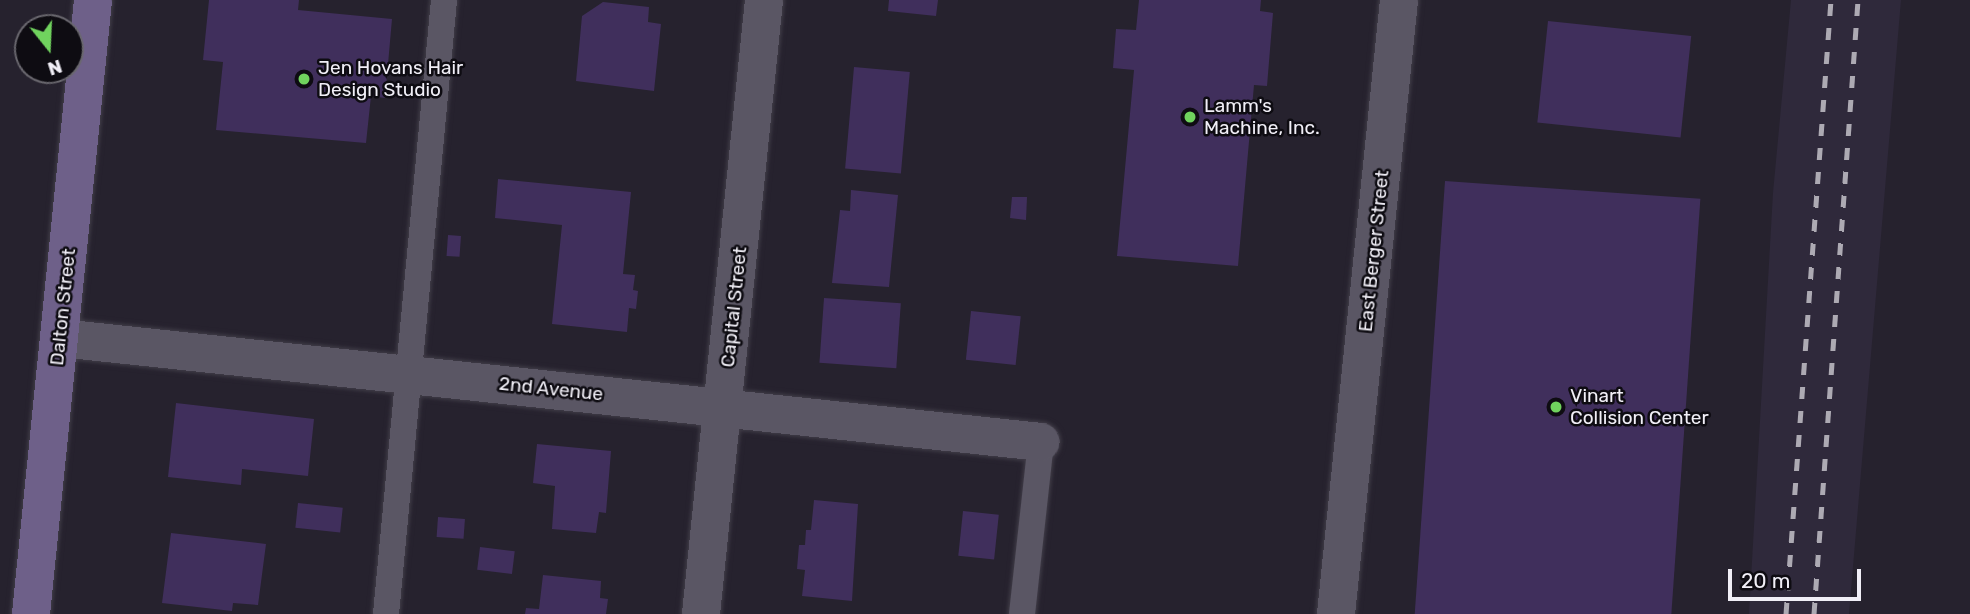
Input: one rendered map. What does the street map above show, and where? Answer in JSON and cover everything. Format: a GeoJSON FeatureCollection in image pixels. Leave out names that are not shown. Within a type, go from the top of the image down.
{"type":"FeatureCollection","features":[{"type":"Feature","properties":{"kind":"main road","name":"Dalton Street"},"geometry":{"type":"LineString","coordinates":[[31,614],[93,0]]}},
{"type":"Feature","properties":{"kind":"street","name":"Capital Street"},"geometry":{"type":"LineString","coordinates":[[701,614],[764,0]]}},
{"type":"Feature","properties":{"kind":"street","name":"East Berger Street"},"geometry":{"type":"LineString","coordinates":[[1336,614],[1399,0]]}},
{"type":"Feature","properties":{"kind":"street","name":"2nd Avenue"},"geometry":{"type":"LineString","coordinates":[[60,338],[1041,442]]}},
{"type":"Feature","properties":{"kind":"lane"},"geometry":{"type":"LineString","coordinates":[[386,614],[444,0]]}},
{"type":"Feature","properties":{"kind":"lane"},"geometry":{"type":"LineString","coordinates":[[1021,614],[1041,442]]}},
{"type":"Feature","properties":{"kind":"shaded area"},"geometry":{"type":"Polygon","coordinates":[[[1791,0],[1901,0],[1849,614],[1749,614],[1773,193],[1791,0]]]}},
{"type":"Feature","properties":{"kind":"building","name":"Jen Hovans Hair Design Studio"},"geometry":{"type":"Polygon","coordinates":[[[209,0],[299,0],[298,10],[392,19],[385,98],[371,96],[366,143],[216,130],[223,62],[203,60],[209,0]]]}},
{"type":"Feature","properties":{"kind":"building"},"geometry":{"type":"Polygon","coordinates":[[[889,0],[938,0],[936,16],[888,11],[889,0]]]}},
{"type":"Feature","properties":{"kind":"building","name":"Lamm's Machine, Inc."},"geometry":{"type":"Polygon","coordinates":[[[1139,0],[1261,0],[1260,11],[1273,13],[1267,86],[1254,85],[1238,266],[1117,256],[1134,70],[1113,68],[1116,29],[1136,30],[1139,0]]]}},
{"type":"Feature","properties":{"kind":"building"},"geometry":{"type":"Polygon","coordinates":[[[603,2],[649,7],[648,22],[661,24],[654,91],[576,81],[582,16],[603,2]]]}},
{"type":"Feature","properties":{"kind":"building"},"geometry":{"type":"Polygon","coordinates":[[[1548,21],[1691,36],[1681,137],[1537,122],[1548,21]]]}},
{"type":"Feature","properties":{"kind":"building"},"geometry":{"type":"Polygon","coordinates":[[[854,67],[910,72],[901,173],[845,169],[854,67]]]}},
{"type":"Feature","properties":{"kind":"building"},"geometry":{"type":"Polygon","coordinates":[[[498,179],[631,192],[623,274],[635,275],[633,290],[638,291],[636,309],[629,308],[627,332],[552,324],[562,225],[495,218],[498,179]]]}},
{"type":"Feature","properties":{"kind":"building","name":"Vinart Collision Center"},"geometry":{"type":"Polygon","coordinates":[[[1445,181],[1700,199],[1671,614],[1415,614],[1445,181]]]}},
{"type":"Feature","properties":{"kind":"building"},"geometry":{"type":"Polygon","coordinates":[[[851,190],[898,195],[889,287],[832,283],[840,210],[850,211],[851,190]]]}},
{"type":"Feature","properties":{"kind":"building"},"geometry":{"type":"Polygon","coordinates":[[[1012,197],[1027,197],[1026,220],[1010,218],[1012,197]]]}},
{"type":"Feature","properties":{"kind":"building"},"geometry":{"type":"Polygon","coordinates":[[[448,235],[461,236],[460,257],[447,256],[448,235]]]}},
{"type":"Feature","properties":{"kind":"building"},"geometry":{"type":"Polygon","coordinates":[[[824,298],[901,303],[896,368],[819,363],[824,298]]]}},
{"type":"Feature","properties":{"kind":"building"},"geometry":{"type":"Polygon","coordinates":[[[971,311],[1021,316],[1016,365],[966,360],[971,311]]]}},
{"type":"Feature","properties":{"kind":"building"},"geometry":{"type":"Polygon","coordinates":[[[176,403],[314,419],[308,476],[242,469],[241,485],[168,477],[176,403]]]}},
{"type":"Feature","properties":{"kind":"building"},"geometry":{"type":"Polygon","coordinates":[[[537,444],[611,451],[606,513],[599,512],[596,533],[552,529],[555,486],[533,483],[537,444]]]}},
{"type":"Feature","properties":{"kind":"building"},"geometry":{"type":"Polygon","coordinates":[[[814,500],[858,504],[852,601],[802,596],[805,570],[797,569],[799,545],[805,545],[806,530],[811,530],[814,500]]]}},
{"type":"Feature","properties":{"kind":"building"},"geometry":{"type":"Polygon","coordinates":[[[298,503],[343,508],[340,533],[295,528],[298,503]]]}},
{"type":"Feature","properties":{"kind":"building"},"geometry":{"type":"Polygon","coordinates":[[[963,511],[999,515],[994,560],[958,556],[963,511]]]}},
{"type":"Feature","properties":{"kind":"building"},"geometry":{"type":"Polygon","coordinates":[[[438,517],[465,519],[464,539],[437,537],[438,517]]]}},
{"type":"Feature","properties":{"kind":"building"},"geometry":{"type":"Polygon","coordinates":[[[171,533],[266,544],[258,605],[233,603],[232,611],[162,603],[171,533]]]}},
{"type":"Feature","properties":{"kind":"building"},"geometry":{"type":"Polygon","coordinates":[[[480,547],[515,551],[512,574],[477,570],[480,547]]]}},
{"type":"Feature","properties":{"kind":"building"},"geometry":{"type":"Polygon","coordinates":[[[543,575],[601,581],[600,598],[608,599],[606,614],[525,614],[526,608],[539,609],[543,575]]]}},
{"type":"Feature","properties":{"kind":"railway"},"geometry":{"type":"LineString","coordinates":[[1786,614],[1831,0]]}},
{"type":"Feature","properties":{"kind":"railway"},"geometry":{"type":"LineString","coordinates":[[1814,614],[1858,0]]}},
{"type":"Feature","properties":{"kind":"place","name":"Jen Hovans Hair Design Studio"},"geometry":{"type":"Point","coordinates":[304,79]}},
{"type":"Feature","properties":{"kind":"place","name":"Lamm's Machine, Inc."},"geometry":{"type":"Point","coordinates":[1190,117]}},
{"type":"Feature","properties":{"kind":"place","name":"Vinart Collision Center"},"geometry":{"type":"Point","coordinates":[1556,407]}}]}
